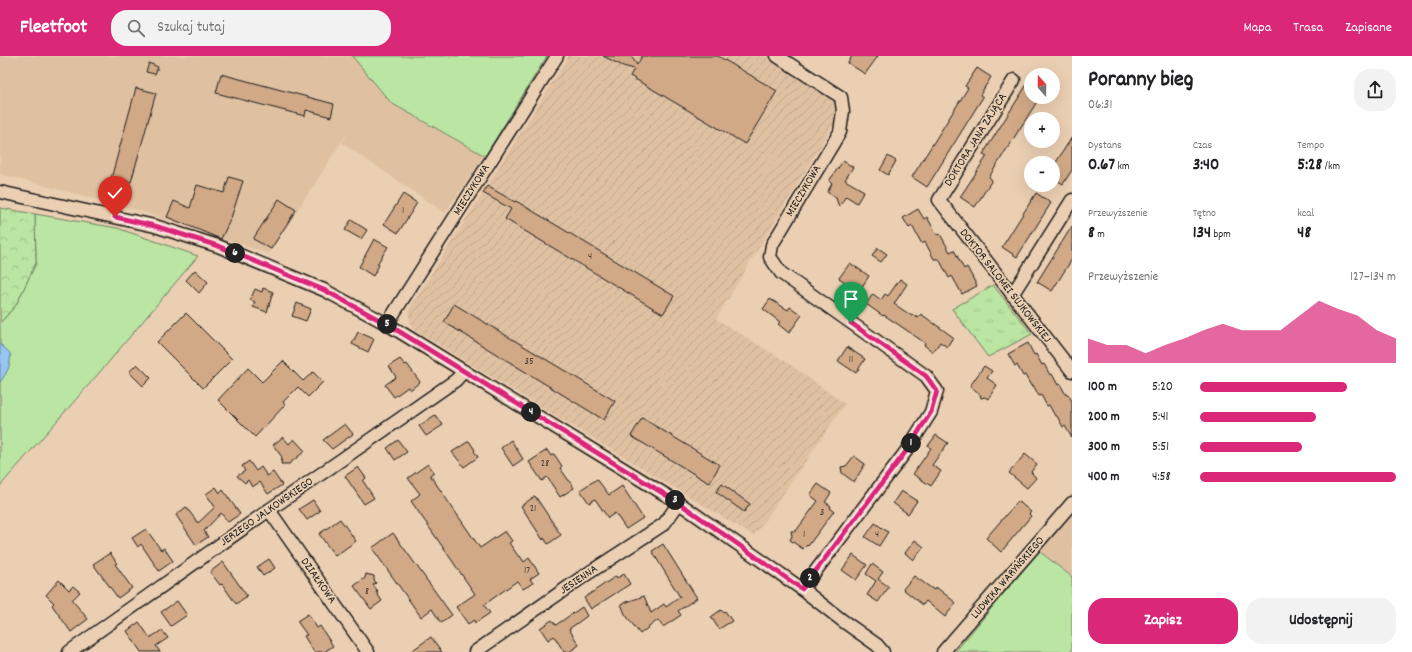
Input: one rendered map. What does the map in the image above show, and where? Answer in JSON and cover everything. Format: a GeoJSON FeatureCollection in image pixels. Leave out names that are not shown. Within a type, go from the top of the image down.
{"type":"FeatureCollection","features":[{"type":"Feature","properties":{"kind":"street","name":"MIECZYKOWA"},"geometry":{"type":"LineString","coordinates":[[387,324],[557,56]]}},
{"type":"Feature","properties":{"kind":"street","name":"MIECZYKOWA"},"geometry":{"type":"LineString","coordinates":[[776,56],[841,97],[844,111],[840,132],[772,245],[770,257],[781,273],[926,376],[937,391],[931,412],[907,450],[802,589]]}},
{"type":"Feature","properties":{"kind":"street","name":"DOKTORA JANA ZAJĄCA"},"geometry":{"type":"LineString","coordinates":[[939,200],[1014,80]]}},
{"type":"Feature","properties":{"kind":"street"},"geometry":{"type":"LineString","coordinates":[[0,192],[155,226],[182,234],[218,246],[324,290],[387,324],[464,370],[679,503],[802,589],[883,652]]}},
{"type":"Feature","properties":{"kind":"street","name":"DOKTOR SALOMEI SUJKOWSKIEJ"},"geometry":{"type":"LineString","coordinates":[[939,200],[1072,371]]}},
{"type":"Feature","properties":{"kind":"street"},"geometry":{"type":"LineString","coordinates":[[1012,295],[1072,200]]}},
{"type":"Feature","properties":{"kind":"street","name":"JERZEGO JALKOWSKIEGO"},"geometry":{"type":"LineString","coordinates":[[69,652],[456,380],[464,370]]}},
{"type":"Feature","properties":{"kind":"street","name":"LUDWIKA WARYŃSKIEGO"},"geometry":{"type":"LineString","coordinates":[[943,652],[1072,502]]}},
{"type":"Feature","properties":{"kind":"street","name":"JESIENNA"},"geometry":{"type":"LineString","coordinates":[[475,652],[584,576],[664,524],[679,503]]}},
{"type":"Feature","properties":{"kind":"street","name":"DZIAŁKOWA"},"geometry":{"type":"LineString","coordinates":[[269,510],[368,652]]}},
{"type":"Feature","properties":{"kind":"shaded area"},"geometry":{"type":"Polygon","coordinates":[[[0,56],[352,56],[391,103],[485,156],[445,213],[342,143],[350,129],[269,254],[140,211],[0,174],[0,56]]]}},
{"type":"Feature","properties":{"kind":"shaded area"},"geometry":{"type":"Polygon","coordinates":[[[569,56],[769,56],[838,99],[838,117],[716,319],[785,361],[845,404],[754,536],[414,330],[410,321],[408,311],[569,56]]]}},
{"type":"Feature","properties":{"kind":"shaded area"},"geometry":{"type":"Polygon","coordinates":[[[1072,513],[1072,577],[1039,551],[1072,513]]]}},
{"type":"Feature","properties":{"kind":"green space"},"geometry":{"type":"Polygon","coordinates":[[[352,56],[547,56],[485,156],[391,103],[352,56]]]}},
{"type":"Feature","properties":{"kind":"green space"},"geometry":{"type":"Polygon","coordinates":[[[0,208],[35,214],[36,263],[16,305],[0,323],[0,208]]]}},
{"type":"Feature","properties":{"kind":"green space"},"geometry":{"type":"Polygon","coordinates":[[[35,214],[117,228],[198,256],[106,365],[0,486],[0,323],[16,305],[36,263],[35,214]]]}},
{"type":"Feature","properties":{"kind":"green space"},"geometry":{"type":"Polygon","coordinates":[[[993,285],[1032,334],[988,357],[952,309],[993,285]]]}},
{"type":"Feature","properties":{"kind":"green space"},"geometry":{"type":"Polygon","coordinates":[[[1039,551],[1072,577],[1072,652],[955,652],[1039,551]]]}},
{"type":"Feature","properties":{"kind":"water"},"geometry":{"type":"Polygon","coordinates":[[[0,344],[10,353],[10,361],[5,375],[0,382],[0,344]]]}},
{"type":"Feature","properties":{"kind":"building"},"geometry":{"type":"Polygon","coordinates":[[[603,56],[631,56],[637,65],[642,56],[718,56],[777,91],[745,144],[630,76],[634,69],[623,66],[603,56]]]}},
{"type":"Feature","properties":{"kind":"building"},"geometry":{"type":"Polygon","coordinates":[[[852,56],[878,56],[865,74],[848,63],[852,56]]]}},
{"type":"Feature","properties":{"kind":"building"},"geometry":{"type":"Polygon","coordinates":[[[149,63],[158,67],[155,74],[146,72],[149,63]]]}},
{"type":"Feature","properties":{"kind":"building"},"geometry":{"type":"Polygon","coordinates":[[[977,68],[991,77],[980,95],[983,97],[927,187],[912,177],[968,88],[965,86],[977,68]]]}},
{"type":"Feature","properties":{"kind":"building"},"geometry":{"type":"Polygon","coordinates":[[[221,74],[334,104],[331,117],[306,110],[305,116],[216,93],[221,74]]]}},
{"type":"Feature","properties":{"kind":"building"},"geometry":{"type":"Polygon","coordinates":[[[136,88],[156,93],[131,182],[127,181],[122,207],[111,205],[114,187],[109,186],[136,88]]]}},
{"type":"Feature","properties":{"kind":"building"},"geometry":{"type":"Polygon","coordinates":[[[1024,89],[1024,104],[1036,104],[1030,112],[1024,112],[1024,122],[989,177],[992,180],[975,207],[960,197],[987,156],[983,154],[1024,89]]]}},
{"type":"Feature","properties":{"kind":"building"},"geometry":{"type":"Polygon","coordinates":[[[1072,137],[1072,170],[1063,184],[1060,182],[1060,156],[1072,137]]]}},
{"type":"Feature","properties":{"kind":"building"},"geometry":{"type":"Polygon","coordinates":[[[888,156],[896,161],[888,175],[880,170],[888,156]]]}},
{"type":"Feature","properties":{"kind":"building"},"geometry":{"type":"Polygon","coordinates":[[[843,161],[853,167],[845,180],[864,191],[857,203],[846,196],[839,207],[836,198],[827,192],[832,184],[829,181],[843,161]]]}},
{"type":"Feature","properties":{"kind":"building"},"geometry":{"type":"Polygon","coordinates":[[[229,177],[243,181],[231,218],[221,239],[167,217],[174,201],[190,208],[197,185],[224,193],[229,177]]]}},
{"type":"Feature","properties":{"kind":"building"},"geometry":{"type":"Polygon","coordinates":[[[487,186],[515,202],[516,201],[674,296],[663,314],[505,219],[511,209],[483,193],[487,186]]]}},
{"type":"Feature","properties":{"kind":"building"},"geometry":{"type":"Polygon","coordinates":[[[1036,193],[1051,203],[1017,257],[1002,247],[1036,193]]]}},
{"type":"Feature","properties":{"kind":"building"},"geometry":{"type":"Polygon","coordinates":[[[403,194],[417,203],[398,233],[384,224],[403,194]]]}},
{"type":"Feature","properties":{"kind":"building"},"geometry":{"type":"Polygon","coordinates":[[[279,199],[296,210],[271,249],[253,239],[279,199]]]}},
{"type":"Feature","properties":{"kind":"building"},"geometry":{"type":"Polygon","coordinates":[[[918,209],[924,219],[927,217],[937,235],[940,234],[950,252],[954,250],[964,269],[967,267],[977,286],[962,294],[952,276],[949,278],[939,259],[934,259],[925,242],[922,244],[912,226],[909,228],[903,218],[918,209]]]}},
{"type":"Feature","properties":{"kind":"building"},"geometry":{"type":"Polygon","coordinates":[[[351,220],[367,230],[361,239],[345,230],[351,220]]]}},
{"type":"Feature","properties":{"kind":"building"},"geometry":{"type":"Polygon","coordinates":[[[1072,226],[1072,259],[1052,291],[1037,282],[1072,226]]]}},
{"type":"Feature","properties":{"kind":"building"},"geometry":{"type":"Polygon","coordinates":[[[374,239],[388,247],[377,264],[379,265],[373,276],[359,267],[374,239]]]}},
{"type":"Feature","properties":{"kind":"building"},"geometry":{"type":"Polygon","coordinates":[[[878,248],[887,254],[881,262],[872,256],[878,248]]]}},
{"type":"Feature","properties":{"kind":"building"},"geometry":{"type":"Polygon","coordinates":[[[850,263],[869,276],[859,291],[839,278],[850,263]]]}},
{"type":"Feature","properties":{"kind":"building"},"geometry":{"type":"Polygon","coordinates":[[[195,270],[208,282],[199,293],[186,280],[195,270]]]}},
{"type":"Feature","properties":{"kind":"building"},"geometry":{"type":"Polygon","coordinates":[[[900,279],[907,284],[894,304],[912,316],[913,315],[918,318],[921,314],[953,337],[947,347],[940,342],[933,352],[924,345],[925,343],[866,304],[873,294],[881,300],[885,294],[888,296],[900,279]]]}},
{"type":"Feature","properties":{"kind":"building"},"geometry":{"type":"Polygon","coordinates":[[[263,288],[273,292],[267,312],[253,307],[255,302],[250,300],[255,289],[262,292],[263,288]]]}},
{"type":"Feature","properties":{"kind":"building"},"geometry":{"type":"Polygon","coordinates":[[[770,299],[788,310],[790,307],[802,315],[789,333],[778,324],[780,322],[763,309],[770,299]]]}},
{"type":"Feature","properties":{"kind":"building"},"geometry":{"type":"Polygon","coordinates":[[[297,303],[311,309],[306,321],[292,316],[297,303]]]}},
{"type":"Feature","properties":{"kind":"building"},"geometry":{"type":"Polygon","coordinates":[[[454,304],[615,401],[604,420],[444,322],[454,304]]]}},
{"type":"Feature","properties":{"kind":"building"},"geometry":{"type":"Polygon","coordinates":[[[186,313],[232,359],[203,388],[157,342],[186,313]]]}},
{"type":"Feature","properties":{"kind":"building"},"geometry":{"type":"Polygon","coordinates":[[[358,332],[374,339],[368,352],[352,344],[358,332]]]}},
{"type":"Feature","properties":{"kind":"building"},"geometry":{"type":"Polygon","coordinates":[[[1028,343],[1034,355],[1036,354],[1042,365],[1044,364],[1050,375],[1052,374],[1058,385],[1060,384],[1066,395],[1068,394],[1072,401],[1072,438],[1065,426],[1063,427],[1057,416],[1055,416],[1049,405],[1047,406],[1041,395],[1039,396],[1033,385],[1031,386],[1025,375],[1023,376],[1017,365],[1015,366],[1008,354],[1028,343]]]}},
{"type":"Feature","properties":{"kind":"building"},"geometry":{"type":"Polygon","coordinates":[[[847,347],[865,359],[856,373],[838,361],[847,347]]]}},
{"type":"Feature","properties":{"kind":"building"},"geometry":{"type":"Polygon","coordinates":[[[400,359],[405,365],[407,364],[420,382],[410,390],[408,387],[394,397],[385,385],[396,377],[389,366],[400,359]]]}},
{"type":"Feature","properties":{"kind":"building"},"geometry":{"type":"Polygon","coordinates":[[[283,361],[303,381],[313,372],[323,382],[308,397],[298,387],[283,402],[285,405],[255,437],[218,400],[248,368],[262,382],[283,361]]]}},
{"type":"Feature","properties":{"kind":"building"},"geometry":{"type":"Polygon","coordinates":[[[137,364],[151,378],[143,386],[129,372],[137,364]]]}},
{"type":"Feature","properties":{"kind":"building"},"geometry":{"type":"Polygon","coordinates":[[[984,366],[992,371],[987,378],[997,385],[988,399],[985,397],[981,398],[980,394],[970,386],[984,366]]]}},
{"type":"Feature","properties":{"kind":"building"},"geometry":{"type":"Polygon","coordinates":[[[435,415],[443,425],[426,436],[419,426],[435,415]]]}},
{"type":"Feature","properties":{"kind":"building"},"geometry":{"type":"Polygon","coordinates":[[[642,418],[720,465],[709,483],[631,436],[642,418]]]}},
{"type":"Feature","properties":{"kind":"building"},"geometry":{"type":"Polygon","coordinates":[[[345,424],[353,434],[332,449],[323,440],[345,424]]]}},
{"type":"Feature","properties":{"kind":"building"},"geometry":{"type":"Polygon","coordinates":[[[936,435],[948,443],[932,465],[941,471],[931,486],[913,474],[931,448],[928,446],[936,435]]]}},
{"type":"Feature","properties":{"kind":"building"},"geometry":{"type":"Polygon","coordinates":[[[283,437],[289,444],[294,439],[305,451],[289,464],[281,464],[282,457],[273,445],[283,437]]]}},
{"type":"Feature","properties":{"kind":"building"},"geometry":{"type":"Polygon","coordinates":[[[398,440],[407,452],[395,460],[387,448],[398,440]]]}},
{"type":"Feature","properties":{"kind":"building"},"geometry":{"type":"Polygon","coordinates":[[[511,440],[523,459],[513,466],[501,448],[511,440]]]}},
{"type":"Feature","properties":{"kind":"building"},"geometry":{"type":"Polygon","coordinates":[[[469,441],[478,457],[464,467],[452,452],[469,441]]]}},
{"type":"Feature","properties":{"kind":"building"},"geometry":{"type":"Polygon","coordinates":[[[547,450],[551,456],[554,454],[562,466],[560,468],[574,488],[560,497],[547,477],[542,481],[529,462],[547,450]]]}},
{"type":"Feature","properties":{"kind":"building"},"geometry":{"type":"Polygon","coordinates":[[[1025,454],[1037,464],[1031,472],[1036,478],[1027,488],[1009,473],[1025,454]]]}},
{"type":"Feature","properties":{"kind":"building"},"geometry":{"type":"Polygon","coordinates":[[[854,456],[865,464],[854,482],[842,473],[841,467],[846,466],[854,456]]]}},
{"type":"Feature","properties":{"kind":"building"},"geometry":{"type":"Polygon","coordinates":[[[249,461],[256,471],[261,467],[267,476],[273,472],[282,485],[268,494],[260,482],[252,487],[248,480],[245,483],[237,476],[245,471],[242,466],[249,461]]]}},
{"type":"Feature","properties":{"kind":"building"},"geometry":{"type":"Polygon","coordinates":[[[428,464],[434,472],[430,475],[480,548],[505,531],[512,541],[509,543],[519,557],[520,556],[524,562],[529,558],[539,573],[530,579],[533,583],[523,589],[517,581],[484,605],[490,613],[475,623],[474,620],[468,624],[456,607],[475,594],[411,501],[420,494],[408,478],[428,464]]]}},
{"type":"Feature","properties":{"kind":"building"},"geometry":{"type":"Polygon","coordinates":[[[358,467],[366,478],[363,481],[374,498],[364,504],[345,476],[358,467]]]}},
{"type":"Feature","properties":{"kind":"building"},"geometry":{"type":"Polygon","coordinates":[[[597,479],[609,495],[622,486],[643,518],[626,529],[615,513],[608,518],[595,499],[589,503],[580,490],[597,479]]]}},
{"type":"Feature","properties":{"kind":"building"},"geometry":{"type":"Polygon","coordinates":[[[722,484],[750,504],[744,512],[716,492],[722,484]]]}},
{"type":"Feature","properties":{"kind":"building"},"geometry":{"type":"Polygon","coordinates":[[[818,484],[831,493],[825,502],[831,506],[830,508],[834,511],[808,546],[807,545],[803,549],[790,540],[792,536],[791,531],[796,531],[818,501],[810,495],[818,484]]]}},
{"type":"Feature","properties":{"kind":"building"},"geometry":{"type":"Polygon","coordinates":[[[216,487],[220,493],[223,490],[240,514],[228,522],[221,513],[204,531],[208,537],[196,545],[176,515],[186,507],[198,523],[215,507],[206,494],[216,487]]]}},
{"type":"Feature","properties":{"kind":"building"},"geometry":{"type":"Polygon","coordinates":[[[901,491],[917,501],[908,514],[893,503],[901,491]]]}},
{"type":"Feature","properties":{"kind":"building"},"geometry":{"type":"Polygon","coordinates":[[[535,496],[561,535],[548,544],[544,538],[543,540],[521,506],[535,496]]]}},
{"type":"Feature","properties":{"kind":"building"},"geometry":{"type":"Polygon","coordinates":[[[313,500],[320,511],[307,520],[299,509],[313,500]]]}},
{"type":"Feature","properties":{"kind":"building"},"geometry":{"type":"Polygon","coordinates":[[[1018,501],[1031,512],[1029,514],[1031,516],[1001,552],[986,538],[1018,501]]]}},
{"type":"Feature","properties":{"kind":"building"},"geometry":{"type":"Polygon","coordinates":[[[340,519],[356,541],[335,556],[319,534],[340,519]]]}},
{"type":"Feature","properties":{"kind":"building"},"geometry":{"type":"Polygon","coordinates":[[[875,523],[888,532],[879,546],[865,537],[875,523]]]}},
{"type":"Feature","properties":{"kind":"building"},"geometry":{"type":"Polygon","coordinates":[[[146,529],[161,550],[164,548],[173,561],[159,571],[141,544],[138,547],[132,538],[146,529]]]}},
{"type":"Feature","properties":{"kind":"building"},"geometry":{"type":"Polygon","coordinates":[[[393,533],[452,615],[441,623],[432,609],[421,617],[372,548],[393,533]]]}},
{"type":"Feature","properties":{"kind":"building"},"geometry":{"type":"Polygon","coordinates":[[[915,540],[924,547],[913,560],[905,553],[915,540]]]}},
{"type":"Feature","properties":{"kind":"building"},"geometry":{"type":"Polygon","coordinates":[[[663,544],[697,598],[678,611],[681,615],[663,627],[658,620],[640,634],[625,614],[621,604],[644,596],[651,613],[664,604],[666,607],[680,597],[652,551],[663,544]]]}},
{"type":"Feature","properties":{"kind":"building"},"geometry":{"type":"Polygon","coordinates":[[[110,553],[117,563],[115,564],[132,588],[118,598],[93,564],[110,553]]]}},
{"type":"Feature","properties":{"kind":"building"},"geometry":{"type":"Polygon","coordinates":[[[853,555],[867,565],[856,580],[842,570],[853,555]]]}},
{"type":"Feature","properties":{"kind":"building"},"geometry":{"type":"Polygon","coordinates":[[[269,559],[275,568],[263,576],[257,567],[269,559]]]}},
{"type":"Feature","properties":{"kind":"building"},"geometry":{"type":"Polygon","coordinates":[[[223,562],[247,596],[236,604],[222,584],[220,585],[210,572],[223,562]]]}},
{"type":"Feature","properties":{"kind":"building"},"geometry":{"type":"Polygon","coordinates":[[[872,564],[883,572],[878,579],[889,587],[878,602],[867,595],[876,581],[866,574],[872,564]]]}},
{"type":"Feature","properties":{"kind":"building"},"geometry":{"type":"Polygon","coordinates":[[[366,574],[374,576],[376,583],[373,585],[378,591],[376,592],[382,601],[371,609],[354,586],[365,578],[366,574]]]}},
{"type":"Feature","properties":{"kind":"building"},"geometry":{"type":"Polygon","coordinates":[[[624,574],[630,584],[591,609],[584,598],[616,576],[617,578],[624,574]]]}},
{"type":"Feature","properties":{"kind":"building"},"geometry":{"type":"Polygon","coordinates":[[[914,576],[934,590],[936,587],[956,603],[945,617],[926,601],[923,605],[903,589],[914,576]]]}},
{"type":"Feature","properties":{"kind":"building"},"geometry":{"type":"Polygon","coordinates":[[[59,580],[69,590],[73,586],[80,592],[72,600],[88,619],[71,632],[52,605],[54,603],[46,595],[59,580]]]}},
{"type":"Feature","properties":{"kind":"building"},"geometry":{"type":"Polygon","coordinates":[[[177,601],[187,615],[171,626],[161,612],[177,601]]]}},
{"type":"Feature","properties":{"kind":"building"},"geometry":{"type":"Polygon","coordinates":[[[582,607],[587,616],[569,629],[579,645],[569,652],[564,652],[554,636],[548,640],[540,628],[552,620],[556,625],[582,607]]]}},
{"type":"Feature","properties":{"kind":"building"},"geometry":{"type":"Polygon","coordinates":[[[721,610],[723,612],[725,611],[732,621],[719,629],[711,617],[721,610]]]}},
{"type":"Feature","properties":{"kind":"building"},"geometry":{"type":"Polygon","coordinates":[[[308,614],[317,628],[320,626],[333,646],[324,652],[314,652],[304,636],[307,635],[297,621],[308,614]]]}},
{"type":"Feature","properties":{"kind":"building"},"geometry":{"type":"Polygon","coordinates":[[[139,622],[150,638],[162,630],[168,638],[156,646],[160,652],[141,652],[127,631],[139,622]]]}},
{"type":"Feature","properties":{"kind":"building"},"geometry":{"type":"Polygon","coordinates":[[[431,637],[442,652],[410,652],[431,637]]]}},
{"type":"Feature","properties":{"kind":"route"},"geometry":{"type":"LineString","coordinates":[[115,217],[155,226],[218,246],[324,290],[387,324],[679,503],[802,589],[907,450],[931,412],[937,391],[926,376],[851,323]]}}]}
